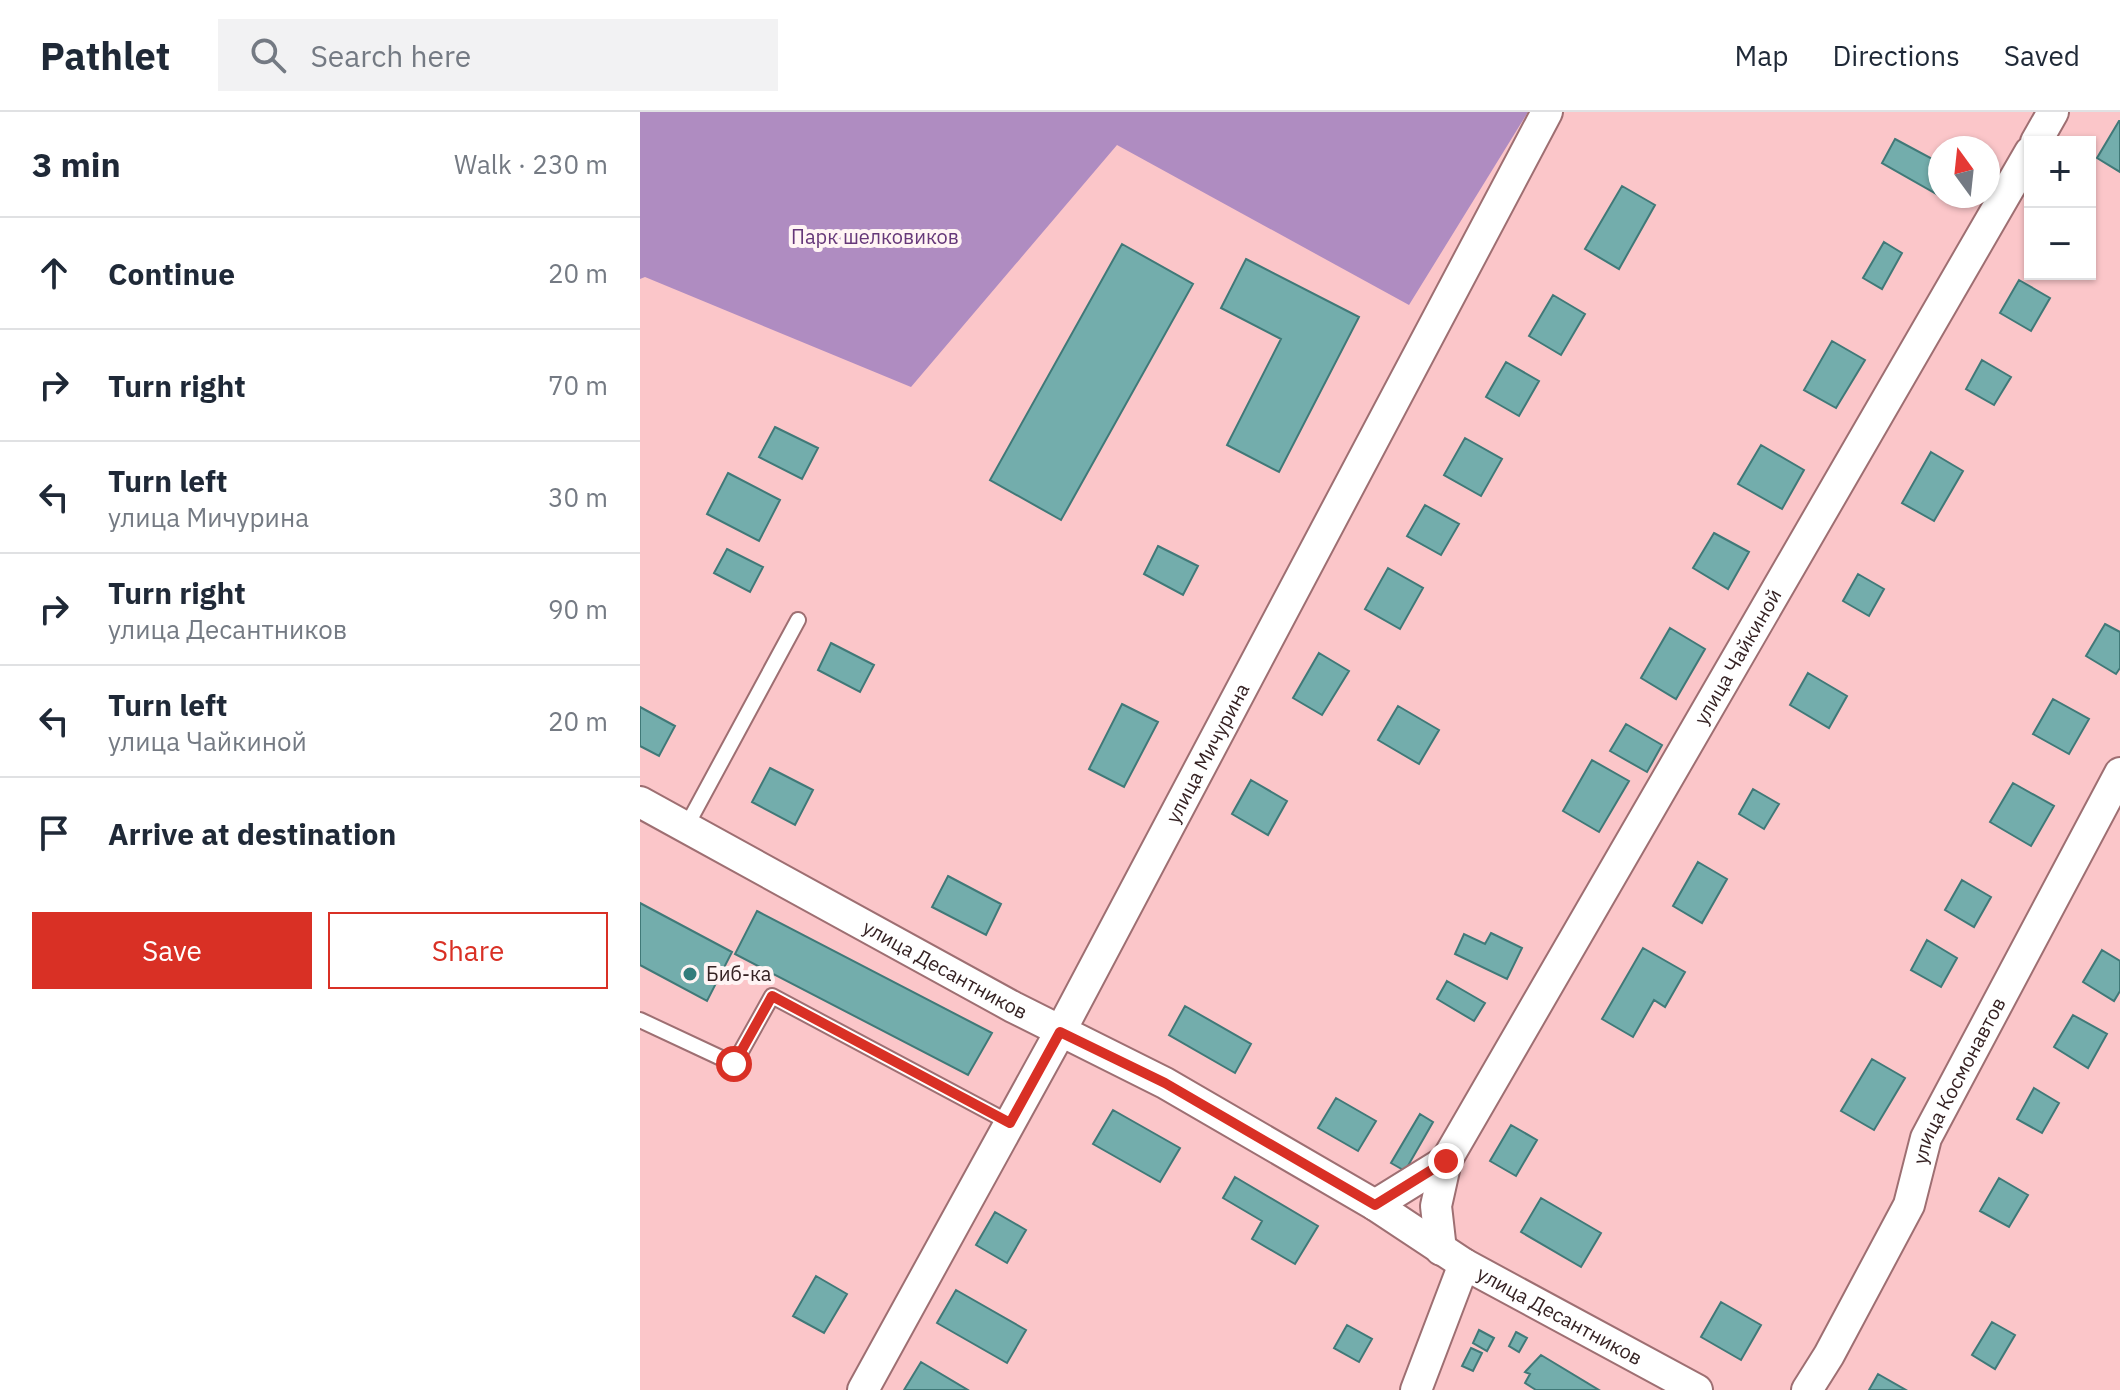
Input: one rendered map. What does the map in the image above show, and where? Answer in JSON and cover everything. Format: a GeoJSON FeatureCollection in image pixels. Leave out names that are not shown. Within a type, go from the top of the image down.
{"type":"FeatureCollection","features":[{"type":"Feature","properties":{"kind":"street","name":"улица Мичурина"},"geometry":{"type":"LineString","coordinates":[[863,1390],[1060,1032],[1547,112]]}},
{"type":"Feature","properties":{"kind":"street"},"geometry":{"type":"LineString","coordinates":[[2039,136],[2053,112]]}},
{"type":"Feature","properties":{"kind":"street","name":"улица Чайкиной"},"geometry":{"type":"LineString","coordinates":[[1416,1390],[1453,1257],[1436,1206],[1446,1161],[2024,162]]}},
{"type":"Feature","properties":{"kind":"street","name":"улица Космонавтов"},"geometry":{"type":"LineString","coordinates":[[1807,1390],[1909,1205],[1926,1138],[2120,773]]}},
{"type":"Feature","properties":{"kind":"street","name":"улица Десантников"},"geometry":{"type":"LineString","coordinates":[[640,802],[1060,1032],[1165,1083],[1375,1205],[1453,1257],[1697,1390]]}},
{"type":"Feature","properties":{"kind":"street","name":"улица Чайкиной"},"geometry":{"type":"LineString","coordinates":[[1375,1205],[1446,1161]]}},
{"type":"Feature","properties":{"kind":"lane"},"geometry":{"type":"LineString","coordinates":[[686,827],[798,620]]}},
{"type":"Feature","properties":{"kind":"lane"},"geometry":{"type":"LineString","coordinates":[[640,1020],[734,1064],[772,996],[1010,1123]]}},
{"type":"Feature","properties":{"kind":"green space","name":"Парк шелковиков"},"geometry":{"type":"Polygon","coordinates":[[[640,112],[1528,112],[1409,305],[1117,145],[911,387],[645,277],[640,279],[640,112]]]}},
{"type":"Feature","properties":{"kind":"building"},"geometry":{"type":"Polygon","coordinates":[[[2120,121],[2120,172],[2097,158],[2120,121]]]}},
{"type":"Feature","properties":{"kind":"building"},"geometry":{"type":"Polygon","coordinates":[[[1895,139],[1928,157],[1928,189],[1882,163],[1895,139]]]}},
{"type":"Feature","properties":{"kind":"building"},"geometry":{"type":"Polygon","coordinates":[[[1622,186],[1655,205],[1619,269],[1585,249],[1622,186]]]}},
{"type":"Feature","properties":{"kind":"building"},"geometry":{"type":"Polygon","coordinates":[[[1884,242],[1902,253],[1882,289],[1863,278],[1884,242]]]}},
{"type":"Feature","properties":{"kind":"building"},"geometry":{"type":"Polygon","coordinates":[[[1122,244],[1193,284],[1061,520],[990,480],[1122,244]]]}},
{"type":"Feature","properties":{"kind":"building"},"geometry":{"type":"Polygon","coordinates":[[[1246,259],[1359,317],[1279,472],[1227,445],[1281,339],[1221,308],[1246,259]]]}},
{"type":"Feature","properties":{"kind":"building"},"geometry":{"type":"Polygon","coordinates":[[[2019,280],[2050,298],[2031,331],[2000,313],[2019,280]]]}},
{"type":"Feature","properties":{"kind":"building"},"geometry":{"type":"Polygon","coordinates":[[[1553,295],[1585,314],[1561,355],[1529,336],[1553,295]]]}},
{"type":"Feature","properties":{"kind":"building"},"geometry":{"type":"Polygon","coordinates":[[[1832,341],[1865,360],[1836,408],[1804,390],[1832,341]]]}},
{"type":"Feature","properties":{"kind":"building"},"geometry":{"type":"Polygon","coordinates":[[[1982,360],[2011,377],[1994,405],[1966,389],[1982,360]]]}},
{"type":"Feature","properties":{"kind":"building"},"geometry":{"type":"Polygon","coordinates":[[[1506,362],[1539,381],[1519,416],[1486,397],[1506,362]]]}},
{"type":"Feature","properties":{"kind":"building"},"geometry":{"type":"Polygon","coordinates":[[[775,427],[818,448],[802,479],[759,457],[775,427]]]}},
{"type":"Feature","properties":{"kind":"building"},"geometry":{"type":"Polygon","coordinates":[[[1465,438],[1502,459],[1481,496],[1444,475],[1465,438]]]}},
{"type":"Feature","properties":{"kind":"building"},"geometry":{"type":"Polygon","coordinates":[[[1761,445],[1804,470],[1782,509],[1738,484],[1761,445]]]}},
{"type":"Feature","properties":{"kind":"building"},"geometry":{"type":"Polygon","coordinates":[[[1931,452],[1963,471],[1934,521],[1902,503],[1931,452]]]}},
{"type":"Feature","properties":{"kind":"building"},"geometry":{"type":"Polygon","coordinates":[[[728,473],[780,500],[759,541],[707,514],[728,473]]]}},
{"type":"Feature","properties":{"kind":"building"},"geometry":{"type":"Polygon","coordinates":[[[1425,505],[1459,524],[1441,555],[1407,536],[1425,505]]]}},
{"type":"Feature","properties":{"kind":"building"},"geometry":{"type":"Polygon","coordinates":[[[1714,533],[1749,552],[1728,589],[1693,568],[1714,533]]]}},
{"type":"Feature","properties":{"kind":"building"},"geometry":{"type":"Polygon","coordinates":[[[1158,546],[1198,566],[1183,595],[1144,574],[1158,546]]]}},
{"type":"Feature","properties":{"kind":"building"},"geometry":{"type":"Polygon","coordinates":[[[727,549],[763,567],[750,592],[714,573],[727,549]]]}},
{"type":"Feature","properties":{"kind":"building"},"geometry":{"type":"Polygon","coordinates":[[[1388,568],[1423,588],[1400,629],[1365,609],[1388,568]]]}},
{"type":"Feature","properties":{"kind":"building"},"geometry":{"type":"Polygon","coordinates":[[[1858,574],[1884,589],[1869,616],[1843,601],[1858,574]]]}},
{"type":"Feature","properties":{"kind":"building"},"geometry":{"type":"Polygon","coordinates":[[[2105,624],[2120,632],[2120,668],[2116,674],[2086,656],[2105,624]]]}},
{"type":"Feature","properties":{"kind":"building"},"geometry":{"type":"Polygon","coordinates":[[[1670,628],[1705,649],[1676,699],[1641,678],[1670,628]]]}},
{"type":"Feature","properties":{"kind":"building"},"geometry":{"type":"Polygon","coordinates":[[[831,643],[874,665],[860,692],[818,670],[831,643]]]}},
{"type":"Feature","properties":{"kind":"building"},"geometry":{"type":"Polygon","coordinates":[[[1319,653],[1349,671],[1322,715],[1293,698],[1319,653]]]}},
{"type":"Feature","properties":{"kind":"building"},"geometry":{"type":"Polygon","coordinates":[[[1808,673],[1847,696],[1829,728],[1790,705],[1808,673]]]}},
{"type":"Feature","properties":{"kind":"building"},"geometry":{"type":"Polygon","coordinates":[[[2053,699],[2089,719],[2069,754],[2033,734],[2053,699]]]}},
{"type":"Feature","properties":{"kind":"building"},"geometry":{"type":"Polygon","coordinates":[[[1122,704],[1158,722],[1124,787],[1089,769],[1122,704]]]}},
{"type":"Feature","properties":{"kind":"building"},"geometry":{"type":"Polygon","coordinates":[[[1398,706],[1439,730],[1419,764],[1378,740],[1398,706]]]}},
{"type":"Feature","properties":{"kind":"building"},"geometry":{"type":"Polygon","coordinates":[[[640,707],[675,726],[659,756],[640,746],[640,707]]]}},
{"type":"Feature","properties":{"kind":"building"},"geometry":{"type":"Polygon","coordinates":[[[1626,724],[1662,745],[1647,772],[1610,751],[1626,724]]]}},
{"type":"Feature","properties":{"kind":"building"},"geometry":{"type":"Polygon","coordinates":[[[1592,760],[1629,781],[1599,832],[1563,811],[1592,760]]]}},
{"type":"Feature","properties":{"kind":"building"},"geometry":{"type":"Polygon","coordinates":[[[770,768],[813,790],[795,825],[752,802],[770,768]]]}},
{"type":"Feature","properties":{"kind":"building"},"geometry":{"type":"Polygon","coordinates":[[[1251,780],[1287,801],[1268,835],[1232,814],[1251,780]]]}},
{"type":"Feature","properties":{"kind":"building"},"geometry":{"type":"Polygon","coordinates":[[[2013,783],[2054,806],[2031,846],[1990,822],[2013,783]]]}},
{"type":"Feature","properties":{"kind":"building"},"geometry":{"type":"Polygon","coordinates":[[[1753,789],[1779,804],[1764,829],[1739,814],[1753,789]]]}},
{"type":"Feature","properties":{"kind":"building"},"geometry":{"type":"Polygon","coordinates":[[[1698,862],[1727,879],[1702,923],[1673,906],[1698,862]]]}},
{"type":"Feature","properties":{"kind":"building"},"geometry":{"type":"Polygon","coordinates":[[[948,876],[1001,904],[986,935],[932,907],[948,876]]]}},
{"type":"Feature","properties":{"kind":"building"},"geometry":{"type":"Polygon","coordinates":[[[1962,880],[1991,897],[1974,927],[1945,910],[1962,880]]]}},
{"type":"Feature","properties":{"kind":"building"},"geometry":{"type":"Polygon","coordinates":[[[640,903],[732,952],[707,1001],[640,965],[640,903]]]}},
{"type":"Feature","properties":{"kind":"building"},"geometry":{"type":"Polygon","coordinates":[[[757,911],[992,1033],[968,1075],[735,954],[757,911]]]}},
{"type":"Feature","properties":{"kind":"building"},"geometry":{"type":"Polygon","coordinates":[[[1491,933],[1522,948],[1507,979],[1455,954],[1464,934],[1485,944],[1491,933]]]}},
{"type":"Feature","properties":{"kind":"building"},"geometry":{"type":"Polygon","coordinates":[[[1927,940],[1957,958],[1941,987],[1911,970],[1927,940]]]}},
{"type":"Feature","properties":{"kind":"building"},"geometry":{"type":"Polygon","coordinates":[[[1643,948],[1685,972],[1665,1007],[1654,1000],[1633,1037],[1602,1019],[1643,948]]]}},
{"type":"Feature","properties":{"kind":"building"},"geometry":{"type":"Polygon","coordinates":[[[2102,950],[2120,961],[2120,991],[2114,1001],[2083,982],[2102,950]]]}},
{"type":"Feature","properties":{"kind":"building"},"geometry":{"type":"Polygon","coordinates":[[[1447,981],[1485,1003],[1474,1021],[1437,999],[1447,981]]]}},
{"type":"Feature","properties":{"kind":"building"},"geometry":{"type":"Polygon","coordinates":[[[1185,1006],[1251,1044],[1235,1073],[1169,1035],[1185,1006]]]}},
{"type":"Feature","properties":{"kind":"building"},"geometry":{"type":"Polygon","coordinates":[[[2073,1015],[2107,1034],[2088,1068],[2054,1047],[2073,1015]]]}},
{"type":"Feature","properties":{"kind":"building"},"geometry":{"type":"Polygon","coordinates":[[[1872,1059],[1905,1078],[1874,1130],[1841,1111],[1872,1059]]]}},
{"type":"Feature","properties":{"kind":"building"},"geometry":{"type":"Polygon","coordinates":[[[2034,1088],[2059,1103],[2042,1133],[2017,1119],[2034,1088]]]}},
{"type":"Feature","properties":{"kind":"building"},"geometry":{"type":"Polygon","coordinates":[[[1336,1098],[1376,1121],[1358,1151],[1318,1128],[1336,1098]]]}},
{"type":"Feature","properties":{"kind":"building"},"geometry":{"type":"Polygon","coordinates":[[[1113,1110],[1180,1148],[1160,1182],[1093,1144],[1113,1110]]]}},
{"type":"Feature","properties":{"kind":"building"},"geometry":{"type":"Polygon","coordinates":[[[1420,1114],[1433,1122],[1405,1171],[1391,1163],[1420,1114]]]}},
{"type":"Feature","properties":{"kind":"building"},"geometry":{"type":"Polygon","coordinates":[[[1511,1125],[1537,1140],[1516,1176],[1490,1161],[1511,1125]]]}},
{"type":"Feature","properties":{"kind":"building"},"geometry":{"type":"Polygon","coordinates":[[[1235,1177],[1318,1226],[1295,1264],[1252,1239],[1262,1221],[1223,1198],[1235,1177]]]}},
{"type":"Feature","properties":{"kind":"building"},"geometry":{"type":"Polygon","coordinates":[[[1999,1178],[2028,1195],[2009,1227],[1980,1211],[1999,1178]]]}},
{"type":"Feature","properties":{"kind":"building"},"geometry":{"type":"Polygon","coordinates":[[[1541,1198],[1601,1233],[1581,1267],[1521,1232],[1541,1198]]]}},
{"type":"Feature","properties":{"kind":"building"},"geometry":{"type":"Polygon","coordinates":[[[995,1212],[1026,1230],[1007,1263],[976,1245],[995,1212]]]}},
{"type":"Feature","properties":{"kind":"building"},"geometry":{"type":"Polygon","coordinates":[[[816,1276],[847,1294],[824,1333],[793,1316],[816,1276]]]}},
{"type":"Feature","properties":{"kind":"building"},"geometry":{"type":"Polygon","coordinates":[[[956,1290],[1026,1330],[1007,1363],[937,1323],[956,1290]]]}},
{"type":"Feature","properties":{"kind":"building"},"geometry":{"type":"Polygon","coordinates":[[[1721,1302],[1761,1325],[1741,1360],[1701,1337],[1721,1302]]]}},
{"type":"Feature","properties":{"kind":"building"},"geometry":{"type":"Polygon","coordinates":[[[1992,1322],[2015,1335],[1995,1369],[1972,1355],[1992,1322]]]}},
{"type":"Feature","properties":{"kind":"building"},"geometry":{"type":"Polygon","coordinates":[[[1347,1325],[1372,1339],[1359,1362],[1334,1348],[1347,1325]]]}},
{"type":"Feature","properties":{"kind":"building"},"geometry":{"type":"Polygon","coordinates":[[[1479,1330],[1494,1338],[1487,1351],[1473,1343],[1479,1330]]]}},
{"type":"Feature","properties":{"kind":"building"},"geometry":{"type":"Polygon","coordinates":[[[1516,1332],[1527,1338],[1519,1352],[1509,1346],[1516,1332]]]}},
{"type":"Feature","properties":{"kind":"building"},"geometry":{"type":"Polygon","coordinates":[[[1471,1348],[1482,1353],[1473,1371],[1462,1366],[1471,1348]]]}},
{"type":"Feature","properties":{"kind":"building"},"geometry":{"type":"Polygon","coordinates":[[[1541,1355],[1599,1390],[1536,1390],[1525,1383],[1530,1374],[1525,1372],[1541,1355]]]}},
{"type":"Feature","properties":{"kind":"building"},"geometry":{"type":"Polygon","coordinates":[[[921,1362],[968,1390],[904,1390],[921,1362]]]}},
{"type":"Feature","properties":{"kind":"building"},"geometry":{"type":"Polygon","coordinates":[[[1878,1374],[1906,1390],[1869,1390],[1878,1374]]]}},
{"type":"Feature","properties":{"kind":"place","name":"Биб-ка"},"geometry":{"type":"Point","coordinates":[690,974]}},
{"type":"Feature","properties":{"kind":"route"},"geometry":{"type":"LineString","coordinates":[[734,1064],[772,996],[1010,1123],[1060,1032],[1165,1083],[1375,1205],[1446,1161]]}}]}
